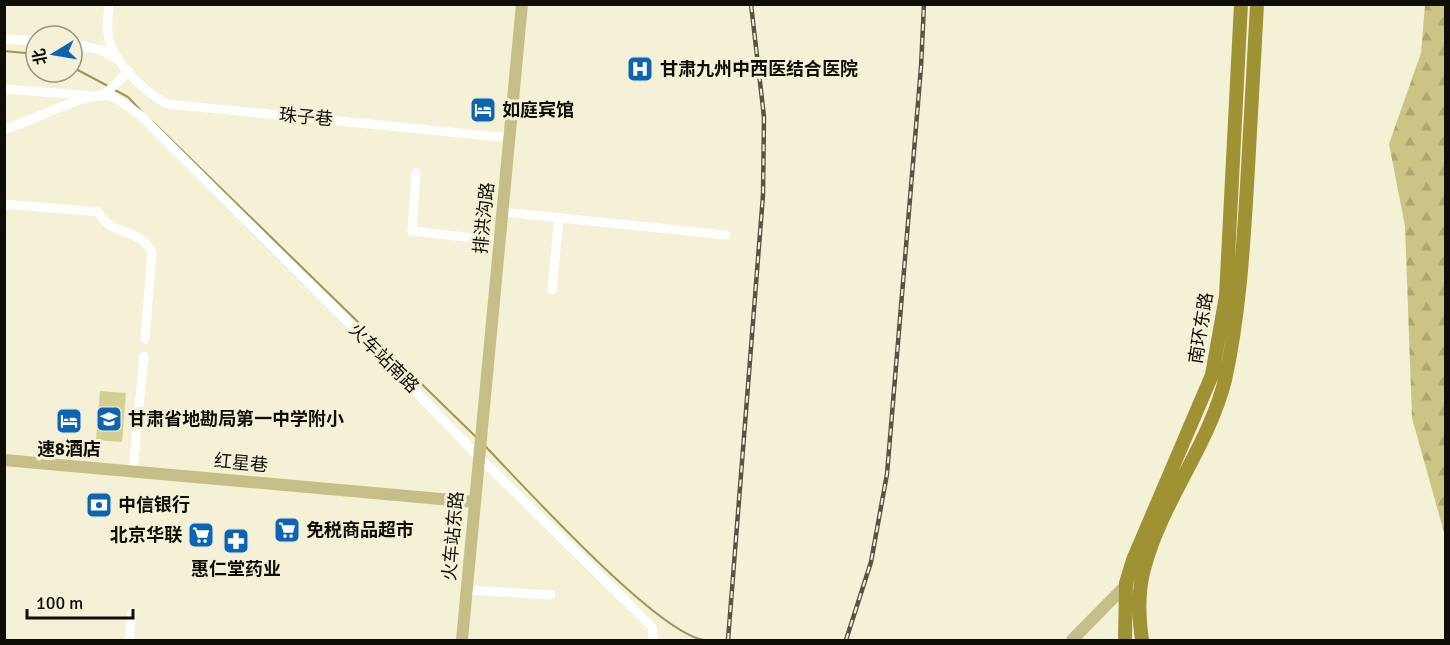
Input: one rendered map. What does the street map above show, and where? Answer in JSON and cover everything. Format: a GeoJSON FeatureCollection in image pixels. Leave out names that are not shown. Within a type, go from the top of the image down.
{"type":"FeatureCollection","features":[{"type":"Feature","properties":{"kind":"highway","name":"南环东路"},"geometry":{"type":"LineString","coordinates":[[1125,640],[1126,583],[1133,560],[1212,375],[1221,331],[1226,296],[1241,4]]}},
{"type":"Feature","properties":{"kind":"highway","name":"南环东路"},"geometry":{"type":"LineString","coordinates":[[1142,640],[1140,594],[1143,573],[1151,549],[1208,430],[1224,383],[1231,348],[1239,301],[1257,4]]}},
{"type":"Feature","properties":{"kind":"main road","name":"排洪沟路"},"geometry":{"type":"LineString","coordinates":[[481,434],[522,4]]}},
{"type":"Feature","properties":{"kind":"main road","name":"火车站东路"},"geometry":{"type":"LineString","coordinates":[[462,640],[481,434]]}},
{"type":"Feature","properties":{"kind":"main road","name":"红星巷"},"geometry":{"type":"LineString","coordinates":[[4,460],[474,502]]}},
{"type":"Feature","properties":{"kind":"main road"},"geometry":{"type":"LineString","coordinates":[[1072,640],[1126,583],[1143,573]]}},
{"type":"Feature","properties":{"kind":"street"},"geometry":{"type":"LineString","coordinates":[[109,4],[108,33],[119,60]]}},
{"type":"Feature","properties":{"kind":"street"},"geometry":{"type":"LineString","coordinates":[[4,39],[24,41]]}},
{"type":"Feature","properties":{"kind":"street"},"geometry":{"type":"LineString","coordinates":[[84,46],[101,50],[119,60]]}},
{"type":"Feature","properties":{"kind":"street","name":"珠子巷"},"geometry":{"type":"LineString","coordinates":[[119,60],[154,97],[167,104],[510,138]]}},
{"type":"Feature","properties":{"kind":"street"},"geometry":{"type":"LineString","coordinates":[[4,129],[106,93],[129,71]]}},
{"type":"Feature","properties":{"kind":"street"},"geometry":{"type":"LineString","coordinates":[[4,89],[96,96]]}},
{"type":"Feature","properties":{"kind":"street","name":"火车站南路"},"geometry":{"type":"LineString","coordinates":[[96,96],[110,96],[123,103],[159,131],[647,622],[653,638]]}},
{"type":"Feature","properties":{"kind":"street"},"geometry":{"type":"LineString","coordinates":[[416,173],[412,231],[500,240]]}},
{"type":"Feature","properties":{"kind":"street"},"geometry":{"type":"LineString","coordinates":[[4,204],[98,212],[114,229],[136,234],[145,242],[152,252],[145,339]]}},
{"type":"Feature","properties":{"kind":"street"},"geometry":{"type":"LineString","coordinates":[[503,212],[726,235]]}},
{"type":"Feature","properties":{"kind":"street"},"geometry":{"type":"LineString","coordinates":[[552,290],[559,218]]}},
{"type":"Feature","properties":{"kind":"street"},"geometry":{"type":"LineString","coordinates":[[133,471],[144,356]]}},
{"type":"Feature","properties":{"kind":"street"},"geometry":{"type":"LineString","coordinates":[[467,590],[550,595]]}},
{"type":"Feature","properties":{"kind":"street"},"geometry":{"type":"LineString","coordinates":[[129,640],[132,613]]}},
{"type":"Feature","properties":{"kind":"shaded area"},"geometry":{"type":"Polygon","coordinates":[[[100,391],[126,393],[122,442],[96,440],[100,391]]]}},
{"type":"Feature","properties":{"kind":"green space"},"geometry":{"type":"Polygon","coordinates":[[[1425,5],[1446,5],[1445,536],[1412,418],[1405,226],[1389,144],[1421,53],[1425,5]]]}},
{"type":"Feature","properties":{"kind":"waterway"},"geometry":{"type":"LineString","coordinates":[[4,51],[24,53]]}},
{"type":"Feature","properties":{"kind":"waterway"},"geometry":{"type":"LineString","coordinates":[[84,73],[108,86]]}},
{"type":"Feature","properties":{"kind":"waterway"},"geometry":{"type":"LineString","coordinates":[[115,90],[128,97],[143,113]]}},
{"type":"Feature","properties":{"kind":"waterway"},"geometry":{"type":"LineString","coordinates":[[154,123],[476,437]]}},
{"type":"Feature","properties":{"kind":"waterway"},"geometry":{"type":"LineString","coordinates":[[485,446],[625,587],[684,632],[705,640]]}},
{"type":"Feature","properties":{"kind":"railway"},"geometry":{"type":"LineString","coordinates":[[728,640],[763,195],[764,117],[751,4]]}},
{"type":"Feature","properties":{"kind":"railway"},"geometry":{"type":"LineString","coordinates":[[846,640],[871,562],[887,474],[921,67],[924,4]]}},
{"type":"Feature","properties":{"kind":"place","name":"甘肃九州中西医结合医院"},"geometry":{"type":"Point","coordinates":[640,69]}},
{"type":"Feature","properties":{"kind":"place","name":"如庭宾馆"},"geometry":{"type":"Point","coordinates":[483,110]}},
{"type":"Feature","properties":{"kind":"place","name":"甘肃省地勘局第一中学附小"},"geometry":{"type":"Point","coordinates":[109,419]}},
{"type":"Feature","properties":{"kind":"place","name":"速8酒店"},"geometry":{"type":"Point","coordinates":[69,421]}},
{"type":"Feature","properties":{"kind":"place","name":"中信银行"},"geometry":{"type":"Point","coordinates":[99,505]}},
{"type":"Feature","properties":{"kind":"place","name":"免税商品超市"},"geometry":{"type":"Point","coordinates":[287,530]}},
{"type":"Feature","properties":{"kind":"place","name":"北京华联"},"geometry":{"type":"Point","coordinates":[201,535]}},
{"type":"Feature","properties":{"kind":"place","name":"惠仁堂药业"},"geometry":{"type":"Point","coordinates":[236,541]}}]}
